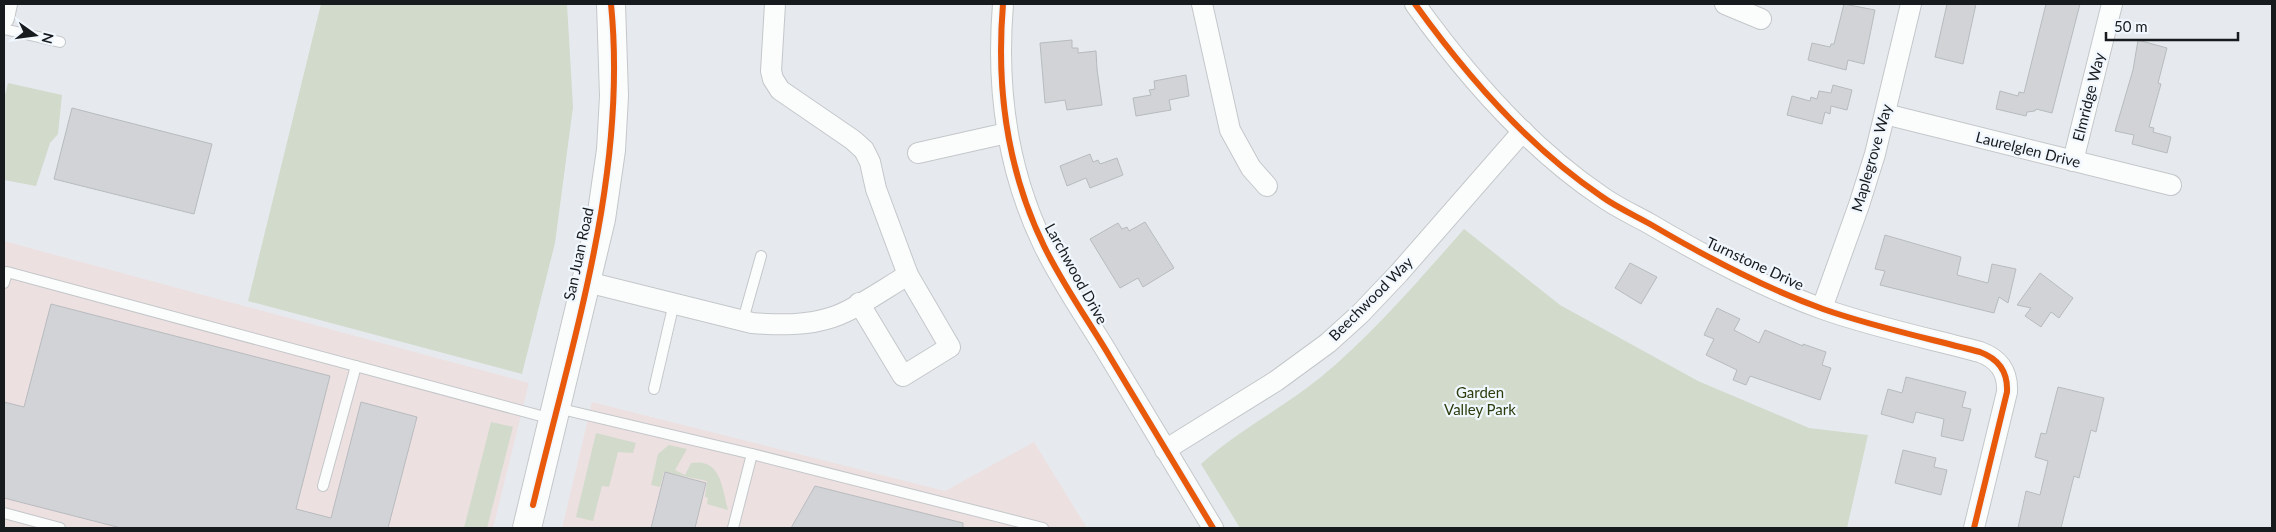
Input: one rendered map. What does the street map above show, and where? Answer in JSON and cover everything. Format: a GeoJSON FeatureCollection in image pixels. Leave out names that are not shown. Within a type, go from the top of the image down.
{"type":"FeatureCollection","features":[{"type":"Feature","properties":{"kind":"main road","name":"San Juan Road"},"geometry":{"type":"LineString","coordinates":[[527,528],[601,219],[611,150],[614,96],[611,4]]}},
{"type":"Feature","properties":{"kind":"street"},"geometry":{"type":"LineString","coordinates":[[4,18],[7,4]]}},
{"type":"Feature","properties":{"kind":"street"},"geometry":{"type":"LineString","coordinates":[[775,4],[771,71],[773,79],[780,90],[853,140],[864,150],[870,162],[876,189],[908,275],[950,347],[903,376],[859,303]]}},
{"type":"Feature","properties":{"kind":"street","name":"Larchwood Drive"},"geometry":{"type":"LineString","coordinates":[[1003,4],[1000,43],[1001,88],[1007,133],[1017,177],[1045,247],[1213,528]]}},
{"type":"Feature","properties":{"kind":"street"},"geometry":{"type":"LineString","coordinates":[[1202,4],[1230,130],[1251,168],[1267,186]]}},
{"type":"Feature","properties":{"kind":"street","name":"Turnstone Drive"},"geometry":{"type":"LineString","coordinates":[[1415,4],[1441,40],[1477,83],[1523,131],[1601,196],[1726,266],[1785,294],[1894,331],[1980,352],[1990,356],[1999,363],[2005,372],[2007,392],[1974,528]]}},
{"type":"Feature","properties":{"kind":"street"},"geometry":{"type":"LineString","coordinates":[[1724,4],[1761,19]]}},
{"type":"Feature","properties":{"kind":"street","name":"Maplegrove Way"},"geometry":{"type":"LineString","coordinates":[[1822,308],[1859,205],[1885,114],[1911,4]]}},
{"type":"Feature","properties":{"kind":"street","name":"Elmridge Way"},"geometry":{"type":"LineString","coordinates":[[2073,161],[2112,4]]}},
{"type":"Feature","properties":{"kind":"street","name":"Laurelglen Drive"},"geometry":{"type":"LineString","coordinates":[[1885,114],[2171,185]]}},
{"type":"Feature","properties":{"kind":"street","name":"Beechwood Way"},"geometry":{"type":"LineString","coordinates":[[1166,450],[1276,381],[1328,343],[1400,273],[1523,131]]}},
{"type":"Feature","properties":{"kind":"street"},"geometry":{"type":"LineString","coordinates":[[918,153],[1007,133]]}},
{"type":"Feature","properties":{"kind":"street"},"geometry":{"type":"LineString","coordinates":[[587,282],[743,320],[776,325],[814,322],[834,317],[908,275]]}},
{"type":"Feature","properties":{"kind":"lane"},"geometry":{"type":"LineString","coordinates":[[4,29],[60,42]]}},
{"type":"Feature","properties":{"kind":"lane"},"geometry":{"type":"LineString","coordinates":[[743,320],[760,256]]}},
{"type":"Feature","properties":{"kind":"lane"},"geometry":{"type":"LineString","coordinates":[[4,282],[7,272],[356,366],[555,414],[752,454],[1043,528]]}},
{"type":"Feature","properties":{"kind":"lane"},"geometry":{"type":"LineString","coordinates":[[654,389],[674,303]]}},
{"type":"Feature","properties":{"kind":"lane"},"geometry":{"type":"LineString","coordinates":[[323,486],[356,366]]}},
{"type":"Feature","properties":{"kind":"lane"},"geometry":{"type":"LineString","coordinates":[[733,528],[752,454]]}},
{"type":"Feature","properties":{"kind":"lane"},"geometry":{"type":"LineString","coordinates":[[4,513],[60,528]]}},
{"type":"Feature","properties":{"kind":"shaded area"},"geometry":{"type":"Polygon","coordinates":[[[4,241],[529,383],[493,528],[4,528],[4,241]]]}},
{"type":"Feature","properties":{"kind":"shaded area"},"geometry":{"type":"Polygon","coordinates":[[[592,402],[945,491],[1034,442],[1087,528],[562,528],[592,402]]]}},
{"type":"Feature","properties":{"kind":"green space"},"geometry":{"type":"Polygon","coordinates":[[[321,4],[567,4],[573,107],[555,243],[522,374],[248,301],[321,4]]]}},
{"type":"Feature","properties":{"kind":"green space"},"geometry":{"type":"Polygon","coordinates":[[[8,83],[62,95],[58,134],[50,143],[36,186],[4,180],[4,99],[8,83]]]}},
{"type":"Feature","properties":{"kind":"green space","name":"Garden Valley Park"},"geometry":{"type":"Polygon","coordinates":[[[1464,229],[1560,305],[1698,381],[1809,428],[1868,435],[1847,528],[1240,528],[1201,464],[1230,440],[1306,388],[1341,360],[1396,306],[1464,229]]]}},
{"type":"Feature","properties":{"kind":"green space"},"geometry":{"type":"Polygon","coordinates":[[[491,422],[513,427],[487,528],[464,528],[491,422]]]}},
{"type":"Feature","properties":{"kind":"green space"},"geometry":{"type":"Polygon","coordinates":[[[596,433],[636,443],[633,453],[618,452],[609,487],[602,486],[593,521],[576,517],[596,433]]]}},
{"type":"Feature","properties":{"kind":"green space"},"geometry":{"type":"Polygon","coordinates":[[[669,445],[687,449],[675,470],[685,475],[691,463],[701,463],[709,465],[714,470],[722,484],[728,510],[707,504],[708,498],[705,497],[707,481],[664,472],[660,487],[651,485],[658,454],[669,445]]]}},
{"type":"Feature","properties":{"kind":"building"},"geometry":{"type":"Polygon","coordinates":[[[1844,4],[1875,10],[1864,64],[1848,60],[1846,70],[1808,60],[1812,43],[1830,47],[1831,44],[1834,44],[1844,4]]]}},
{"type":"Feature","properties":{"kind":"building"},"geometry":{"type":"Polygon","coordinates":[[[1947,4],[1976,4],[1963,64],[1935,57],[1947,4]]]}},
{"type":"Feature","properties":{"kind":"building"},"geometry":{"type":"Polygon","coordinates":[[[2046,4],[2080,4],[2052,113],[2036,109],[2035,111],[2027,112],[2026,116],[1996,109],[2000,91],[2018,96],[2019,92],[2024,93],[2046,4]]]}},
{"type":"Feature","properties":{"kind":"building"},"geometry":{"type":"Polygon","coordinates":[[[1072,40],[1072,48],[1078,48],[1078,53],[1096,51],[1102,105],[1067,110],[1065,100],[1045,103],[1040,43],[1072,40]]]}},
{"type":"Feature","properties":{"kind":"building"},"geometry":{"type":"Polygon","coordinates":[[[2138,40],[2167,48],[2158,83],[2161,84],[2149,127],[2154,128],[2153,132],[2171,137],[2167,153],[2132,144],[2134,135],[2115,131],[2133,70],[2138,40]]]}},
{"type":"Feature","properties":{"kind":"building"},"geometry":{"type":"Polygon","coordinates":[[[1186,75],[1189,96],[1169,100],[1171,110],[1136,116],[1133,98],[1151,95],[1149,90],[1155,89],[1154,81],[1186,75]]]}},
{"type":"Feature","properties":{"kind":"building"},"geometry":{"type":"Polygon","coordinates":[[[1833,85],[1852,90],[1847,110],[1831,106],[1830,114],[1825,112],[1822,124],[1787,115],[1792,96],[1810,101],[1811,97],[1817,99],[1819,91],[1831,93],[1833,85]]]}},
{"type":"Feature","properties":{"kind":"building"},"geometry":{"type":"Polygon","coordinates":[[[72,108],[212,144],[194,214],[54,179],[72,108]]]}},
{"type":"Feature","properties":{"kind":"building"},"geometry":{"type":"Polygon","coordinates":[[[1090,154],[1093,162],[1098,160],[1100,164],[1117,158],[1123,175],[1090,188],[1086,178],[1067,186],[1060,166],[1090,154]]]}},
{"type":"Feature","properties":{"kind":"building"},"geometry":{"type":"Polygon","coordinates":[[[1145,222],[1174,268],[1143,287],[1138,278],[1120,288],[1090,239],[1118,223],[1122,229],[1127,227],[1129,231],[1145,222]]]}},
{"type":"Feature","properties":{"kind":"building"},"geometry":{"type":"Polygon","coordinates":[[[1885,235],[1961,257],[1957,275],[1988,283],[1992,264],[2016,269],[2008,303],[1999,297],[1994,313],[1880,285],[1885,271],[1875,269],[1885,235]]]}},
{"type":"Feature","properties":{"kind":"building"},"geometry":{"type":"Polygon","coordinates":[[[1630,263],[1657,277],[1641,304],[1615,288],[1630,263]]]}},
{"type":"Feature","properties":{"kind":"building"},"geometry":{"type":"Polygon","coordinates":[[[2040,273],[2073,298],[2059,318],[2051,312],[2041,327],[2025,316],[2031,308],[2017,305],[2040,273]]]}},
{"type":"Feature","properties":{"kind":"building"},"geometry":{"type":"Polygon","coordinates":[[[51,304],[330,376],[296,509],[331,518],[361,402],[417,417],[388,528],[121,528],[4,498],[4,402],[24,407],[51,304]]]}},
{"type":"Feature","properties":{"kind":"building"},"geometry":{"type":"Polygon","coordinates":[[[1717,308],[1740,319],[1734,330],[1759,343],[1765,330],[1803,346],[1803,344],[1826,352],[1822,365],[1831,368],[1820,400],[1750,376],[1746,385],[1733,380],[1737,370],[1706,355],[1714,339],[1704,335],[1717,308]]]}},
{"type":"Feature","properties":{"kind":"building"},"geometry":{"type":"Polygon","coordinates":[[[1906,377],[1966,392],[1962,407],[1971,409],[1963,441],[1941,436],[1944,419],[1916,412],[1913,423],[1881,414],[1888,389],[1902,393],[1906,377]]]}},
{"type":"Feature","properties":{"kind":"building"},"geometry":{"type":"Polygon","coordinates":[[[2058,387],[2104,398],[2096,432],[2091,430],[2079,478],[2074,476],[2061,528],[2018,528],[2026,491],[2040,495],[2048,461],[2035,457],[2041,433],[2046,434],[2058,387]]]}},
{"type":"Feature","properties":{"kind":"building"},"geometry":{"type":"Polygon","coordinates":[[[1903,450],[1936,458],[1934,467],[1947,470],[1941,495],[1895,483],[1903,450]]]}},
{"type":"Feature","properties":{"kind":"building"},"geometry":{"type":"Polygon","coordinates":[[[665,472],[706,483],[695,528],[651,528],[665,472]]]}},
{"type":"Feature","properties":{"kind":"building"},"geometry":{"type":"Polygon","coordinates":[[[815,486],[963,523],[963,528],[791,528],[815,486]]]}},
{"type":"Feature","properties":{"kind":"cycle path"},"geometry":{"type":"LineString","coordinates":[[533,505],[579,319],[593,257],[604,194],[611,131],[614,68],[611,4]]}},
{"type":"Feature","properties":{"kind":"cycle path"},"geometry":{"type":"LineString","coordinates":[[1003,4],[1001,67],[1007,128],[1021,188],[1031,217],[1059,275],[1213,528]]}},
{"type":"Feature","properties":{"kind":"cycle path"},"geometry":{"type":"LineString","coordinates":[[1415,4],[1455,57],[1499,108],[1548,155],[1613,204],[1735,271],[1778,291],[1823,309],[1862,321],[1980,352],[1997,362],[2004,372],[2007,392],[1974,528]]}}]}
